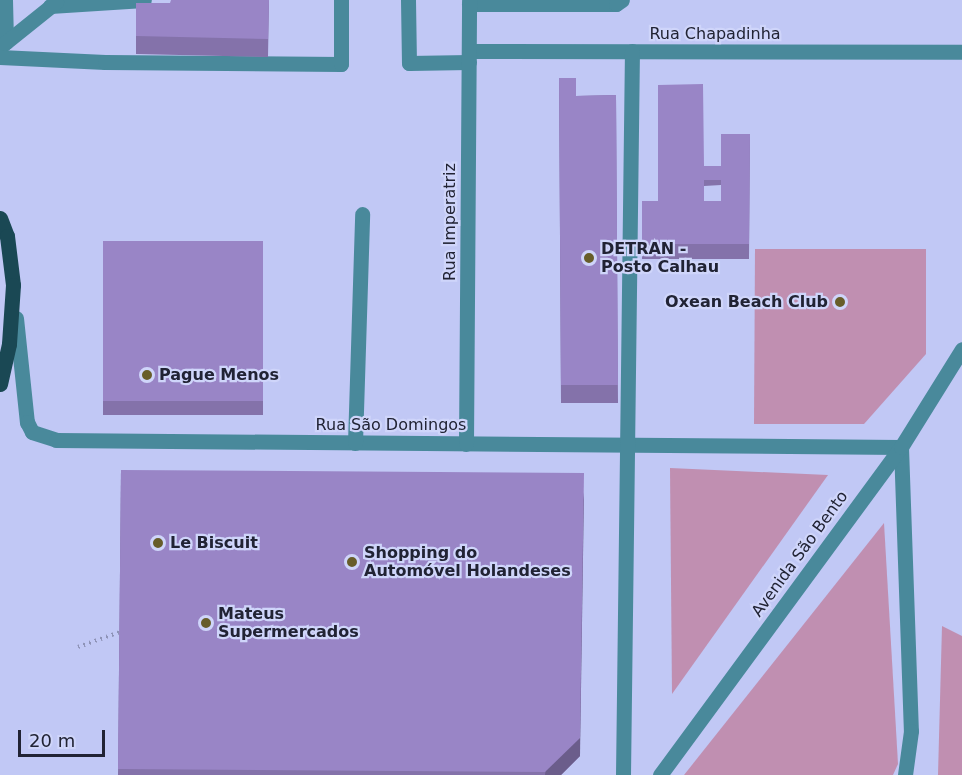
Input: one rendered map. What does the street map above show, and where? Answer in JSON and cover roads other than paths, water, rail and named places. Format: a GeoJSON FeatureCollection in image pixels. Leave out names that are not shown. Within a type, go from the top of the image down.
{"type":"FeatureCollection","features":[{"type":"Feature","properties":{"kind":"main road"},"geometry":{"type":"LineString","coordinates":[[0,218],[7,236],[13,285],[9,344],[0,384]]}},
{"type":"Feature","properties":{"kind":"street"},"geometry":{"type":"LineString","coordinates":[[3,44],[4,0]]}},
{"type":"Feature","properties":{"kind":"street"},"geometry":{"type":"LineString","coordinates":[[3,44],[54,3],[144,0]]}},
{"type":"Feature","properties":{"kind":"street"},"geometry":{"type":"LineString","coordinates":[[0,57],[105,63],[341,64],[341,0]]}},
{"type":"Feature","properties":{"kind":"street","name":"Rua Chapadinha"},"geometry":{"type":"LineString","coordinates":[[408,0],[409,63],[469,57],[632,51],[962,52]]}},
{"type":"Feature","properties":{"kind":"street"},"geometry":{"type":"LineString","coordinates":[[468,2],[616,4],[622,0]]}},
{"type":"Feature","properties":{"kind":"street","name":"Rua Imperatriz"},"geometry":{"type":"LineString","coordinates":[[466,444],[468,2]]}},
{"type":"Feature","properties":{"kind":"street"},"geometry":{"type":"LineString","coordinates":[[623,775],[630,445],[632,51]]}},
{"type":"Feature","properties":{"kind":"street"},"geometry":{"type":"LineString","coordinates":[[355,443],[362,214]]}},
{"type":"Feature","properties":{"kind":"street","name":"Rua São Domingos"},"geometry":{"type":"LineString","coordinates":[[13,285],[23,406],[28,425],[41,436],[56,440],[901,447]]}},
{"type":"Feature","properties":{"kind":"street","name":"Avenida São Bento"},"geometry":{"type":"LineString","coordinates":[[660,775],[901,447],[962,349]]}},
{"type":"Feature","properties":{"kind":"street"},"geometry":{"type":"LineString","coordinates":[[901,447],[911,731],[905,775]]}},
{"type":"Feature","properties":{"kind":"place","name":"DETRAN - Posto Calhau"},"geometry":{"type":"Point","coordinates":[589,258]}},
{"type":"Feature","properties":{"kind":"place","name":"Oxean Beach Club"},"geometry":{"type":"Point","coordinates":[840,302]}},
{"type":"Feature","properties":{"kind":"place","name":"Pague Menos"},"geometry":{"type":"Point","coordinates":[147,375]}},
{"type":"Feature","properties":{"kind":"place","name":"Le Biscuit"},"geometry":{"type":"Point","coordinates":[158,543]}},
{"type":"Feature","properties":{"kind":"place","name":"Shopping do Automóvel Holandeses"},"geometry":{"type":"Point","coordinates":[352,562]}},
{"type":"Feature","properties":{"kind":"place","name":"Mateus Supermercados"},"geometry":{"type":"Point","coordinates":[206,623]}}]}
